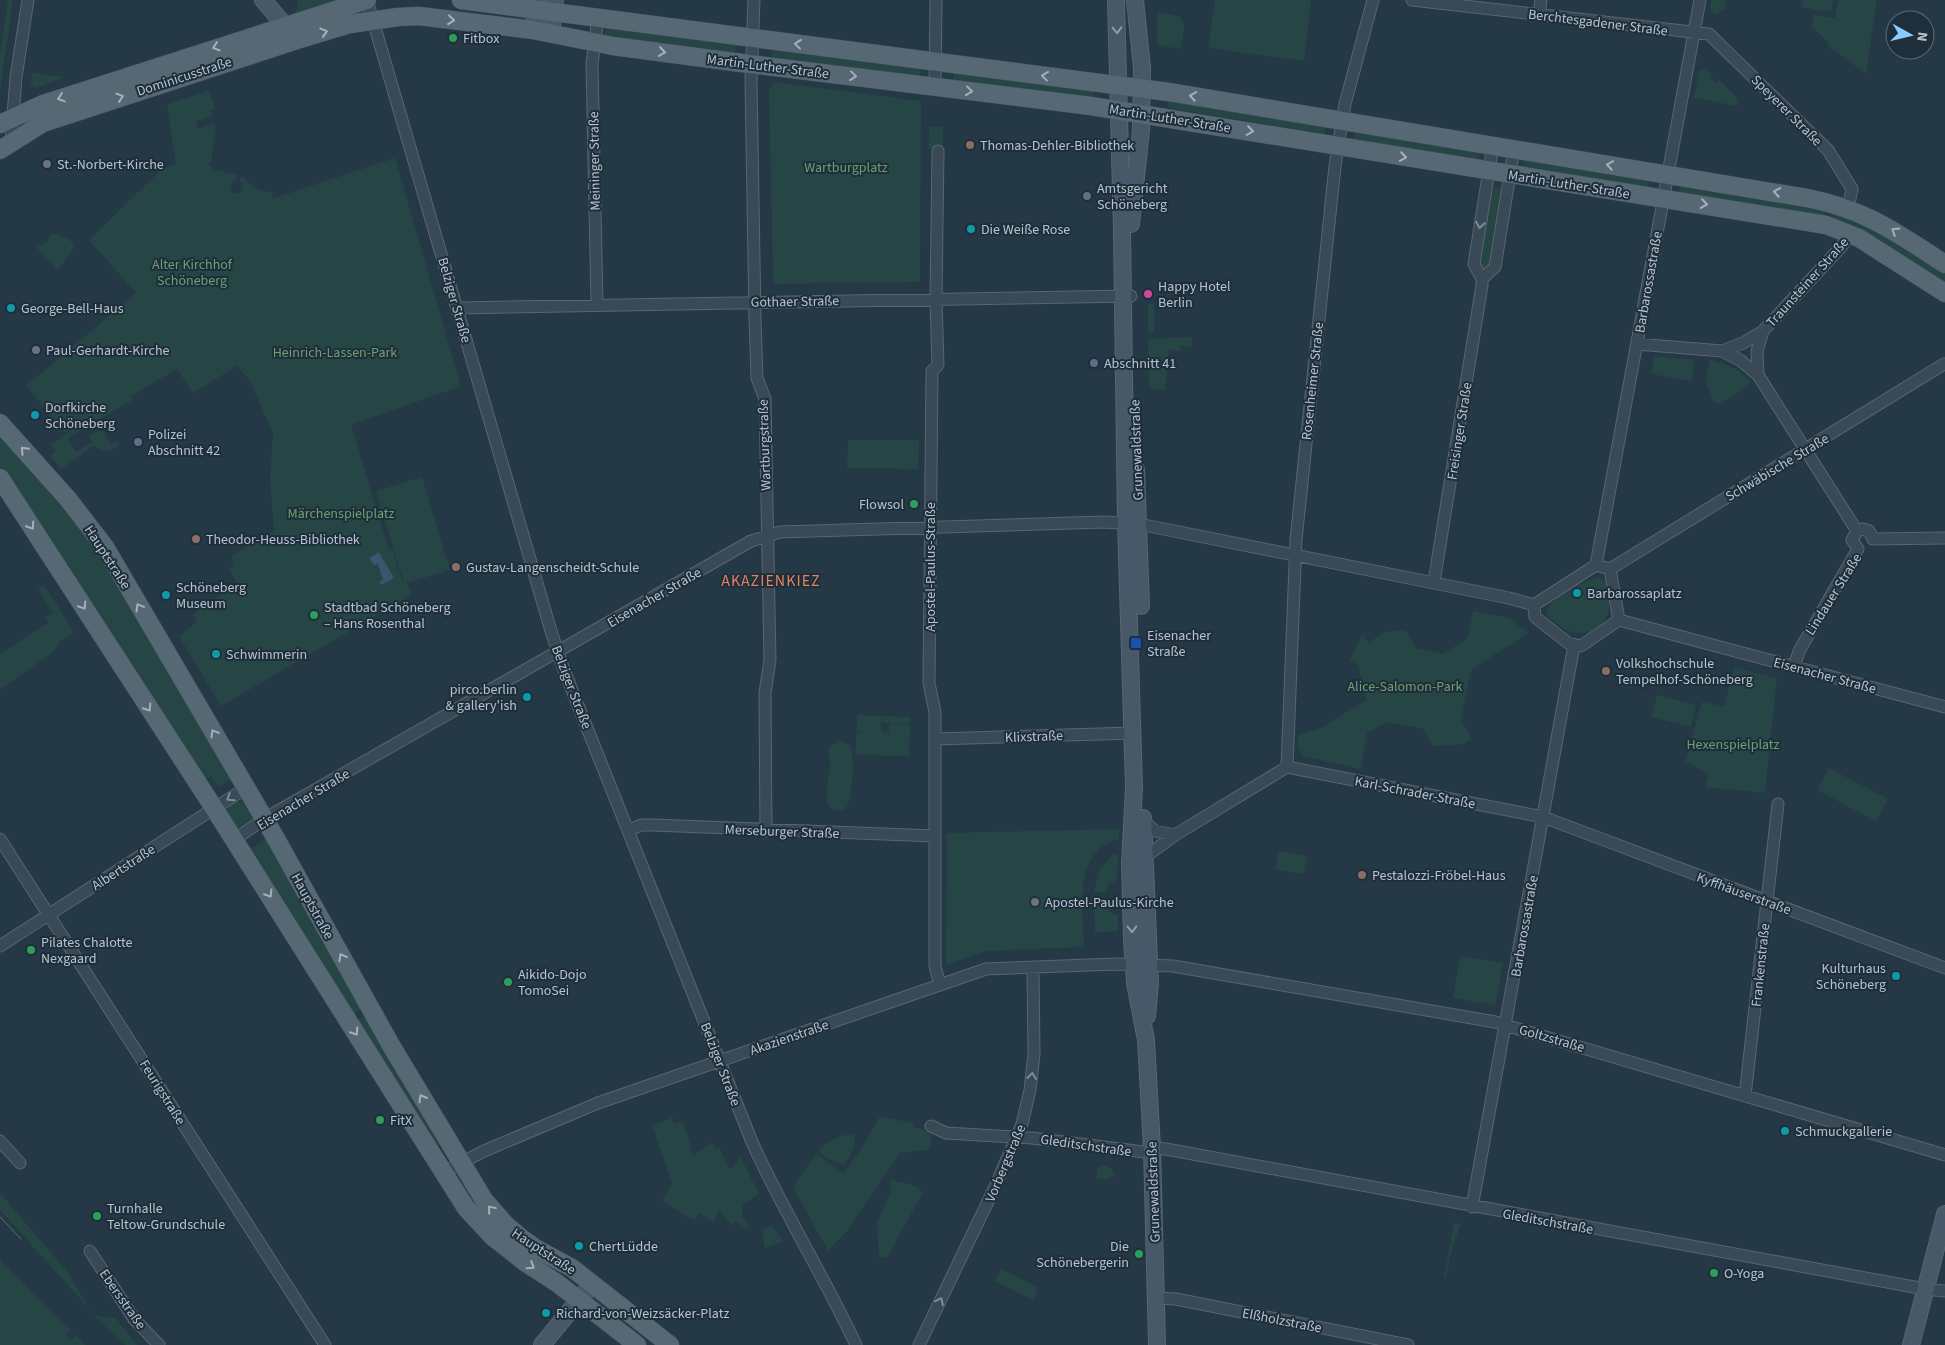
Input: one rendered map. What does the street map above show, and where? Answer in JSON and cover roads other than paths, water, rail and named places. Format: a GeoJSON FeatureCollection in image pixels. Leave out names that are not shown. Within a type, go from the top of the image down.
{"type":"FeatureCollection","features":[{"type":"Feature","properties":{"kind":"main road"},"geometry":{"type":"LineString","coordinates":[[263,0],[297,40]]}},
{"type":"Feature","properties":{"kind":"main road","name":"Dominicusstraße"},"geometry":{"type":"LineString","coordinates":[[6,121],[36,106],[101,84],[367,0]]}},
{"type":"Feature","properties":{"kind":"main road","name":"Martin-Luther-Straße"},"geometry":{"type":"LineString","coordinates":[[461,0],[554,6],[598,18],[1142,88],[1807,198],[1848,208],[1887,226],[1945,264]]}},
{"type":"Feature","properties":{"kind":"main road","name":"Grunewaldstraße"},"geometry":{"type":"LineString","coordinates":[[1116,0],[1127,296],[1132,523],[1145,857],[1138,902]]}},
{"type":"Feature","properties":{"kind":"main road","name":"Grunewaldstraße"},"geometry":{"type":"LineString","coordinates":[[1127,296],[1131,221],[1139,162],[1142,114],[1142,68],[1134,0]]}},
{"type":"Feature","properties":{"kind":"main road"},"geometry":{"type":"LineString","coordinates":[[533,30],[536,5]]}},
{"type":"Feature","properties":{"kind":"main road"},"geometry":{"type":"LineString","coordinates":[[551,34],[554,6]]}},
{"type":"Feature","properties":{"kind":"main road","name":"Martin-Luther-Straße"},"geometry":{"type":"LineString","coordinates":[[374,20],[419,16],[533,30],[595,42],[751,64],[1119,110],[1826,225],[1851,233],[1945,293]]}},
{"type":"Feature","properties":{"kind":"main road","name":"Dominicusstraße"},"geometry":{"type":"LineString","coordinates":[[6,146],[43,123],[297,40],[350,24],[374,20]]}},
{"type":"Feature","properties":{"kind":"main road","name":"Hauptstraße"},"geometry":{"type":"LineString","coordinates":[[0,424],[68,499],[105,547],[264,819],[374,1014],[484,1200],[505,1224],[535,1248],[572,1268],[670,1345]]}},
{"type":"Feature","properties":{"kind":"main road","name":"Hauptstraße"},"geometry":{"type":"LineString","coordinates":[[0,478],[214,808],[466,1208],[493,1237],[526,1263],[558,1283],[637,1345]]}},
{"type":"Feature","properties":{"kind":"main road","name":"Grunewaldstraße"},"geometry":{"type":"LineString","coordinates":[[1132,523],[1132,733],[1134,787],[1130,863],[1138,902],[1141,964],[1135,983],[1146,1040],[1152,1151],[1157,1345]]}},
{"type":"Feature","properties":{"kind":"main road"},"geometry":{"type":"LineString","coordinates":[[1910,1345],[1945,1214]]}},
{"type":"Feature","properties":{"kind":"main road"},"geometry":{"type":"LineString","coordinates":[[545,1344],[592,1284]]}},
{"type":"Feature","properties":{"kind":"street"},"geometry":{"type":"LineString","coordinates":[[6,146],[6,121],[28,0]]}},
{"type":"Feature","properties":{"kind":"street","name":"Belziger Straße"},"geometry":{"type":"LineString","coordinates":[[367,0],[558,652],[752,1142],[776,1195],[820,1274],[856,1345]]}},
{"type":"Feature","properties":{"kind":"street","name":"Wartburgstraße"},"geometry":{"type":"LineString","coordinates":[[754,0],[751,64],[755,302],[757,378],[764,399],[770,660],[765,693],[766,830]]}},
{"type":"Feature","properties":{"kind":"street"},"geometry":{"type":"LineString","coordinates":[[935,87],[936,0]]}},
{"type":"Feature","properties":{"kind":"street","name":"Rosenheimer Straße"},"geometry":{"type":"LineString","coordinates":[[1287,767],[1294,554],[1338,146],[1342,120],[1374,0]]}},
{"type":"Feature","properties":{"kind":"street","name":"Berchtesgadener Straße"},"geometry":{"type":"LineString","coordinates":[[1412,0],[1695,33]]}},
{"type":"Feature","properties":{"kind":"street"},"geometry":{"type":"LineString","coordinates":[[1539,15],[1541,0]]}},
{"type":"Feature","properties":{"kind":"street","name":"Barbarossastraße"},"geometry":{"type":"LineString","coordinates":[[1596,565],[1700,0]]}},
{"type":"Feature","properties":{"kind":"street","name":"Meininger Straße"},"geometry":{"type":"LineString","coordinates":[[597,304],[592,64],[598,18]]}},
{"type":"Feature","properties":{"kind":"street","name":"Speyerer Straße"},"geometry":{"type":"LineString","coordinates":[[1695,33],[1709,34],[1828,150],[1851,185],[1852,195],[1848,208]]}},
{"type":"Feature","properties":{"kind":"street","name":"Freisinger Straße"},"geometry":{"type":"LineString","coordinates":[[1434,582],[1482,279],[1474,264],[1493,145]]}},
{"type":"Feature","properties":{"kind":"street","name":"Freisinger Straße"},"geometry":{"type":"LineString","coordinates":[[1482,279],[1495,268],[1514,149]]}},
{"type":"Feature","properties":{"kind":"street","name":"Apostel-Paulus-Straße"},"geometry":{"type":"LineString","coordinates":[[938,151],[936,299],[938,312],[938,365],[932,372],[929,683],[935,712],[935,966],[940,985]]}},
{"type":"Feature","properties":{"kind":"street","name":"Traunsteiner Straße"},"geometry":{"type":"LineString","coordinates":[[1637,344],[1722,351],[1743,343],[1763,331],[1841,247],[1851,233]]}},
{"type":"Feature","properties":{"kind":"street","name":"Gothaer Straße"},"geometry":{"type":"LineString","coordinates":[[458,308],[597,304],[1127,296]]}},
{"type":"Feature","properties":{"kind":"street","name":"Traunsteiner Straße"},"geometry":{"type":"LineString","coordinates":[[1758,374],[1757,351],[1763,331]]}},
{"type":"Feature","properties":{"kind":"street"},"geometry":{"type":"LineString","coordinates":[[1722,351],[1740,360],[1758,374],[1857,531]]}},
{"type":"Feature","properties":{"kind":"street","name":"Schwäbische Straße"},"geometry":{"type":"LineString","coordinates":[[1610,569],[1944,364]]}},
{"type":"Feature","properties":{"kind":"street","name":"Eisenacher Straße"},"geometry":{"type":"LineString","coordinates":[[234,840],[264,819],[751,541],[780,532],[1132,523],[1434,582],[1534,604]]}},
{"type":"Feature","properties":{"kind":"street"},"geometry":{"type":"LineString","coordinates":[[1857,531],[1866,530],[1873,539],[1945,538]]}},
{"type":"Feature","properties":{"kind":"street"},"geometry":{"type":"LineString","coordinates":[[1857,531],[1852,540],[1858,549]]}},
{"type":"Feature","properties":{"kind":"street","name":"Lindauer Straße"},"geometry":{"type":"LineString","coordinates":[[1794,667],[1799,651],[1858,549],[1867,549],[1873,539]]}},
{"type":"Feature","properties":{"kind":"street"},"geometry":{"type":"LineString","coordinates":[[1596,565],[1610,569],[1619,620],[1581,646],[1568,643],[1535,616],[1534,604],[1596,565]]}},
{"type":"Feature","properties":{"kind":"street","name":"Eisenacher Straße"},"geometry":{"type":"LineString","coordinates":[[1619,620],[1945,706]]}},
{"type":"Feature","properties":{"kind":"street","name":"Barbarossastraße"},"geometry":{"type":"LineString","coordinates":[[1472,1207],[1574,645]]}},
{"type":"Feature","properties":{"kind":"street","name":"Klixstraße"},"geometry":{"type":"LineString","coordinates":[[935,739],[1132,733]]}},
{"type":"Feature","properties":{"kind":"street"},"geometry":{"type":"LineString","coordinates":[[1145,857],[1175,835],[1287,767]]}},
{"type":"Feature","properties":{"kind":"street","name":"Karl-Schrader-Straße"},"geometry":{"type":"LineString","coordinates":[[1287,767],[1543,817]]}},
{"type":"Feature","properties":{"kind":"street","name":"Albertstraße"},"geometry":{"type":"LineString","coordinates":[[0,946],[246,788]]}},
{"type":"Feature","properties":{"kind":"street","name":"Frankenstraße"},"geometry":{"type":"LineString","coordinates":[[1745,1096],[1778,804]]}},
{"type":"Feature","properties":{"kind":"street","name":"Kyffhäuserstraße"},"geometry":{"type":"LineString","coordinates":[[1543,817],[1945,968]]}},
{"type":"Feature","properties":{"kind":"street"},"geometry":{"type":"LineString","coordinates":[[1143,820],[1155,831],[1175,835]]}},
{"type":"Feature","properties":{"kind":"street","name":"Merseburger Straße"},"geometry":{"type":"LineString","coordinates":[[629,830],[652,825],[935,836]]}},
{"type":"Feature","properties":{"kind":"street","name":"Feurigstraße"},"geometry":{"type":"LineString","coordinates":[[0,839],[326,1345]]}},
{"type":"Feature","properties":{"kind":"street","name":"Goltzstraße"},"geometry":{"type":"LineString","coordinates":[[1141,964],[1506,1025],[1945,1155]]}},
{"type":"Feature","properties":{"kind":"street","name":"Akazienstraße"},"geometry":{"type":"LineString","coordinates":[[444,1172],[508,1141],[598,1103],[986,969],[1141,964]]}},
{"type":"Feature","properties":{"kind":"street","name":"Vorbergstraße"},"geometry":{"type":"LineString","coordinates":[[919,1345],[1017,1138],[1027,1105],[1033,1071],[1033,967]]}},
{"type":"Feature","properties":{"kind":"street","name":"Gleditschstraße"},"geometry":{"type":"LineString","coordinates":[[931,1126],[946,1133],[1152,1151],[1166,1149],[1472,1207],[1925,1289],[1945,1290]]}},
{"type":"Feature","properties":{"kind":"street"},"geometry":{"type":"LineString","coordinates":[[0,1141],[20,1163]]}},
{"type":"Feature","properties":{"kind":"street","name":"Ebersstraße"},"geometry":{"type":"LineString","coordinates":[[90,1250],[134,1319],[158,1345]]}},
{"type":"Feature","properties":{"kind":"street","name":"Elßholzstraße"},"geometry":{"type":"LineString","coordinates":[[1156,1298],[1176,1299],[1408,1345]]}},
{"type":"Feature","properties":{"kind":"water"},"geometry":{"type":"Polygon","coordinates":[[[379,552],[394,578],[381,585],[379,582],[383,580],[378,564],[374,565],[369,558],[379,552]]]}},
{"type":"Feature","properties":{"kind":"tram line"},"geometry":{"type":"LineString","coordinates":[[0,1217],[21,1239]]}},
{"type":"Feature","properties":{"kind":"place","name":"Fitbox"},"geometry":{"type":"Point","coordinates":[453,38]}},
{"type":"Feature","properties":{"kind":"place","name":"Thomas-Dehler-Bibliothek"},"geometry":{"type":"Point","coordinates":[970,145]}},
{"type":"Feature","properties":{"kind":"place","name":"St.-Norbert-Kirche"},"geometry":{"type":"Point","coordinates":[47,164]}},
{"type":"Feature","properties":{"kind":"place","name":"Amtsgericht Schöneberg"},"geometry":{"type":"Point","coordinates":[1087,196]}},
{"type":"Feature","properties":{"kind":"place","name":"Die Weiße Rose"},"geometry":{"type":"Point","coordinates":[971,229]}},
{"type":"Feature","properties":{"kind":"place","name":"Happy Hotel Berlin"},"geometry":{"type":"Point","coordinates":[1148,294]}},
{"type":"Feature","properties":{"kind":"place","name":"George-Bell-Haus"},"geometry":{"type":"Point","coordinates":[11,308]}},
{"type":"Feature","properties":{"kind":"place","name":"Paul-Gerhardt-Kirche"},"geometry":{"type":"Point","coordinates":[36,350]}},
{"type":"Feature","properties":{"kind":"place","name":"Abschnitt 41"},"geometry":{"type":"Point","coordinates":[1094,363]}},
{"type":"Feature","properties":{"kind":"place","name":"Dorfkirche Schöneberg"},"geometry":{"type":"Point","coordinates":[35,415]}},
{"type":"Feature","properties":{"kind":"place","name":"Polizei Abschnitt 42"},"geometry":{"type":"Point","coordinates":[138,442]}},
{"type":"Feature","properties":{"kind":"place","name":"Flowsol"},"geometry":{"type":"Point","coordinates":[914,504]}},
{"type":"Feature","properties":{"kind":"place","name":"Theodor-Heuss-Bibliothek"},"geometry":{"type":"Point","coordinates":[196,539]}},
{"type":"Feature","properties":{"kind":"place","name":"Gustav-Langenscheidt-Schule"},"geometry":{"type":"Point","coordinates":[456,567]}},
{"type":"Feature","properties":{"kind":"place","name":"Barbarossaplatz"},"geometry":{"type":"Point","coordinates":[1577,593]}},
{"type":"Feature","properties":{"kind":"place","name":"Schöneberg Museum"},"geometry":{"type":"Point","coordinates":[166,595]}},
{"type":"Feature","properties":{"kind":"place","name":"Stadtbad Schöneberg – Hans Rosenthal"},"geometry":{"type":"Point","coordinates":[314,615]}},
{"type":"Feature","properties":{"kind":"place","name":"Eisenacher Straße"},"geometry":{"type":"Point","coordinates":[1136,643]}},
{"type":"Feature","properties":{"kind":"place","name":"Schwimmerin"},"geometry":{"type":"Point","coordinates":[216,654]}},
{"type":"Feature","properties":{"kind":"place","name":"Volkshochschule Tempelhof-Schöneberg"},"geometry":{"type":"Point","coordinates":[1606,671]}},
{"type":"Feature","properties":{"kind":"place","name":"pirco.berlin & gallery'ish"},"geometry":{"type":"Point","coordinates":[527,697]}},
{"type":"Feature","properties":{"kind":"place","name":"Pestalozzi-Fröbel-Haus"},"geometry":{"type":"Point","coordinates":[1362,875]}},
{"type":"Feature","properties":{"kind":"place","name":"Apostel-Paulus-Kirche"},"geometry":{"type":"Point","coordinates":[1035,902]}},
{"type":"Feature","properties":{"kind":"place","name":"Pilates Chalotte Nexgaard"},"geometry":{"type":"Point","coordinates":[31,950]}},
{"type":"Feature","properties":{"kind":"place","name":"Kulturhaus Schöneberg"},"geometry":{"type":"Point","coordinates":[1896,976]}},
{"type":"Feature","properties":{"kind":"place","name":"Aikido-Dojo TomoSei"},"geometry":{"type":"Point","coordinates":[508,982]}},
{"type":"Feature","properties":{"kind":"place","name":"FitX"},"geometry":{"type":"Point","coordinates":[380,1120]}},
{"type":"Feature","properties":{"kind":"place","name":"Schmuckgallerie"},"geometry":{"type":"Point","coordinates":[1785,1131]}},
{"type":"Feature","properties":{"kind":"place","name":"Turnhalle Teltow-Grundschule"},"geometry":{"type":"Point","coordinates":[97,1216]}},
{"type":"Feature","properties":{"kind":"place","name":"ChertLüdde"},"geometry":{"type":"Point","coordinates":[579,1246]}},
{"type":"Feature","properties":{"kind":"place","name":"Die Schönebergerin"},"geometry":{"type":"Point","coordinates":[1139,1254]}},
{"type":"Feature","properties":{"kind":"place","name":"O-Yoga"},"geometry":{"type":"Point","coordinates":[1714,1273]}},
{"type":"Feature","properties":{"kind":"place","name":"Richard-von-Weizsäcker-Platz"},"geometry":{"type":"Point","coordinates":[546,1313]}},
{"type":"Feature","properties":{"kind":"district","name":"AKAZIENKIEZ"},"geometry":{"type":"Point","coordinates":[771,580]}},
{"type":"Feature","properties":{"kind":"park label","name":"Wartburgplatz"},"geometry":{"type":"Point","coordinates":[846,167]}},
{"type":"Feature","properties":{"kind":"park label","name":"Alter Kirchhof Schöneberg"},"geometry":{"type":"Point","coordinates":[192,272]}},
{"type":"Feature","properties":{"kind":"park label","name":"Heinrich-Lassen-Park"},"geometry":{"type":"Point","coordinates":[335,352]}},
{"type":"Feature","properties":{"kind":"park label","name":"Märchenspielplatz"},"geometry":{"type":"Point","coordinates":[341,513]}},
{"type":"Feature","properties":{"kind":"park label","name":"Alice-Salomon-Park"},"geometry":{"type":"Point","coordinates":[1405,686]}},
{"type":"Feature","properties":{"kind":"park label","name":"Hexenspielplatz"},"geometry":{"type":"Point","coordinates":[1733,744]}}]}
